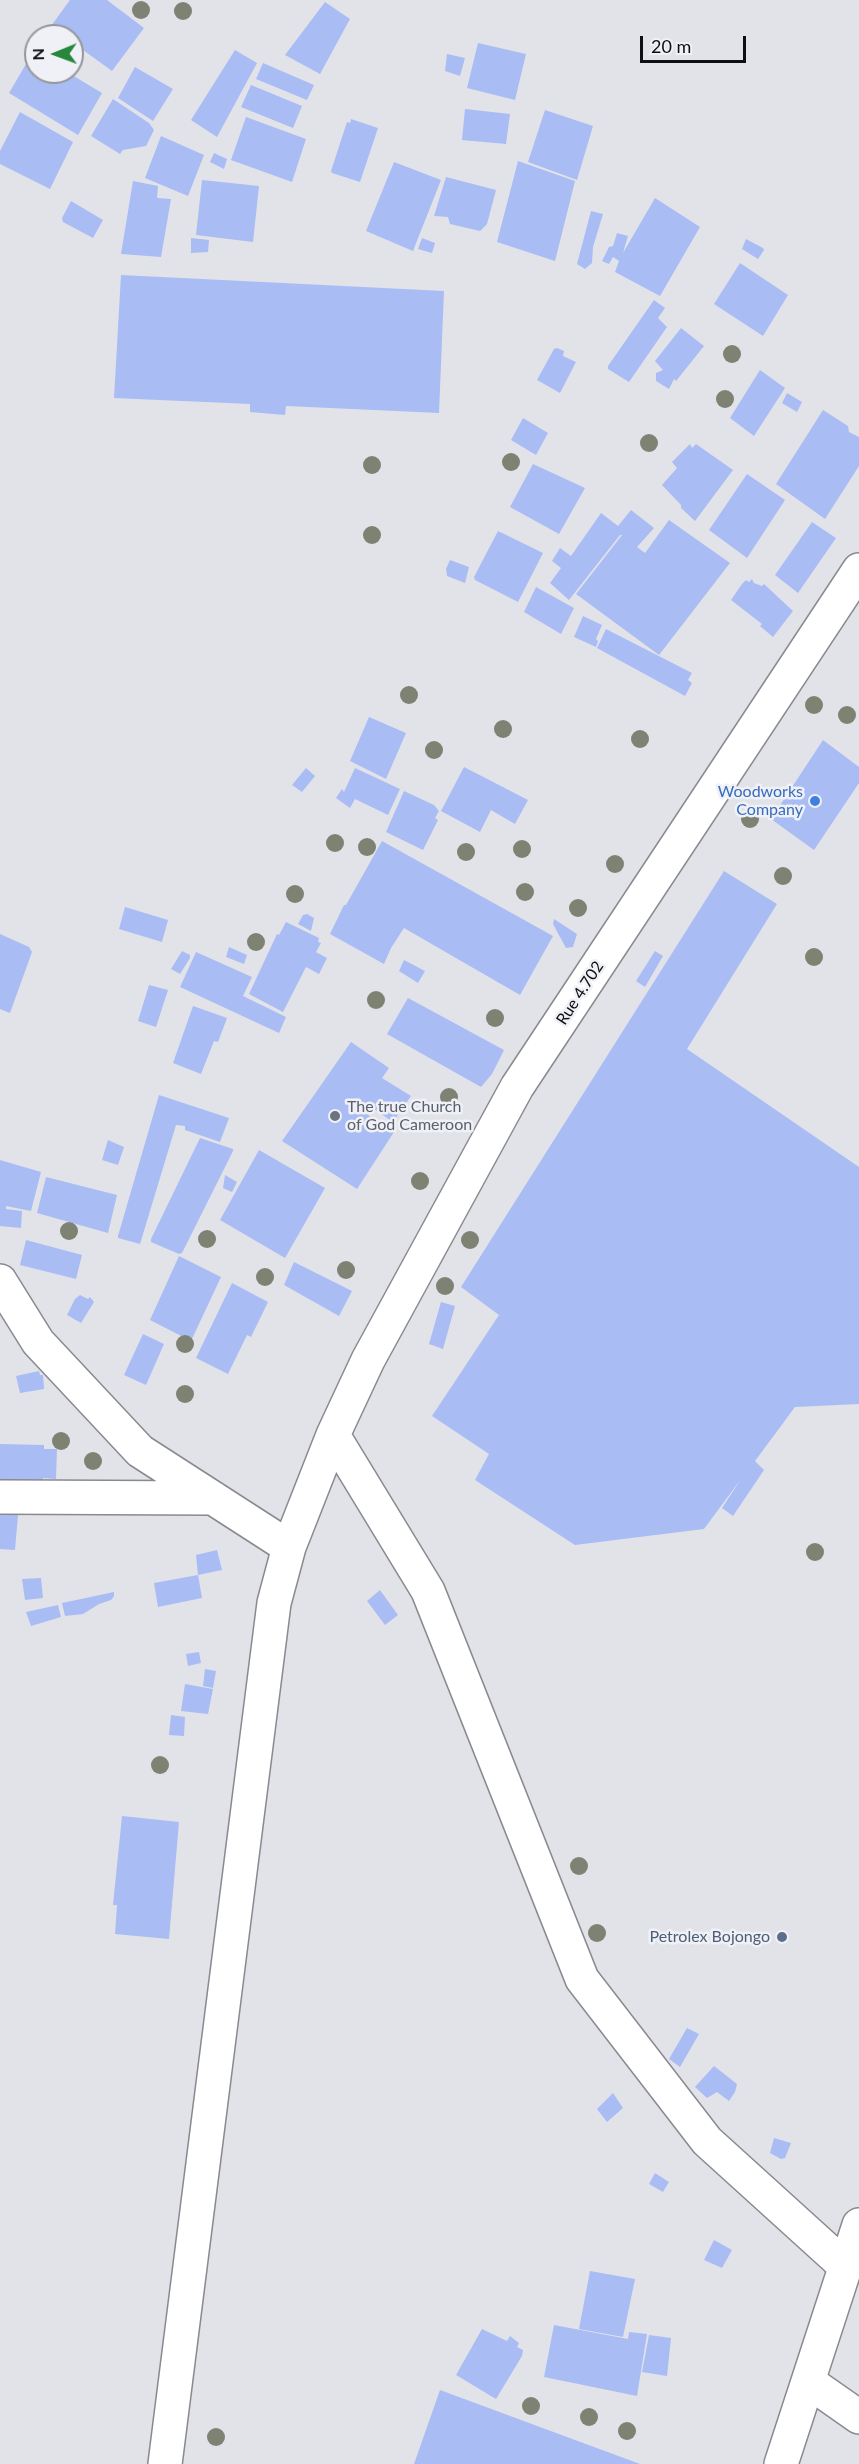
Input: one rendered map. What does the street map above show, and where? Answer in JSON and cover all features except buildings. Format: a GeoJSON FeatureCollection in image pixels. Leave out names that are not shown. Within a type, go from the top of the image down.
{"type":"FeatureCollection","features":[{"type":"Feature","properties":{"kind":"main road","name":"Rue 4.702"},"geometry":{"type":"LineString","coordinates":[[165,2464],[274,1603],[288,1547],[333,1435],[368,1360],[517,1087],[859,570]]}},
{"type":"Feature","properties":{"kind":"main road"},"geometry":{"type":"LineString","coordinates":[[0,1281],[38,1342],[140,1451],[288,1547]]}},
{"type":"Feature","properties":{"kind":"main road"},"geometry":{"type":"LineString","coordinates":[[333,1435],[428,1591],[582,1979],[707,2141],[846,2267]]}},
{"type":"Feature","properties":{"kind":"main road"},"geometry":{"type":"LineString","coordinates":[[0,1497],[213,1498]]}},
{"type":"Feature","properties":{"kind":"main road"},"geometry":{"type":"LineString","coordinates":[[781,2464],[859,2225]]}},
{"type":"Feature","properties":{"kind":"main road"},"geometry":{"type":"LineString","coordinates":[[809,2382],[859,2417]]}},
{"type":"Feature","properties":{"kind":"place","name":"Woodworks Company"},"geometry":{"type":"Point","coordinates":[815,801]}},
{"type":"Feature","properties":{"kind":"place","name":"The true Church of God Cameroon"},"geometry":{"type":"Point","coordinates":[335,1116]}},
{"type":"Feature","properties":{"kind":"place","name":"Petrolex Bojongo"},"geometry":{"type":"Point","coordinates":[782,1937]}}]}
